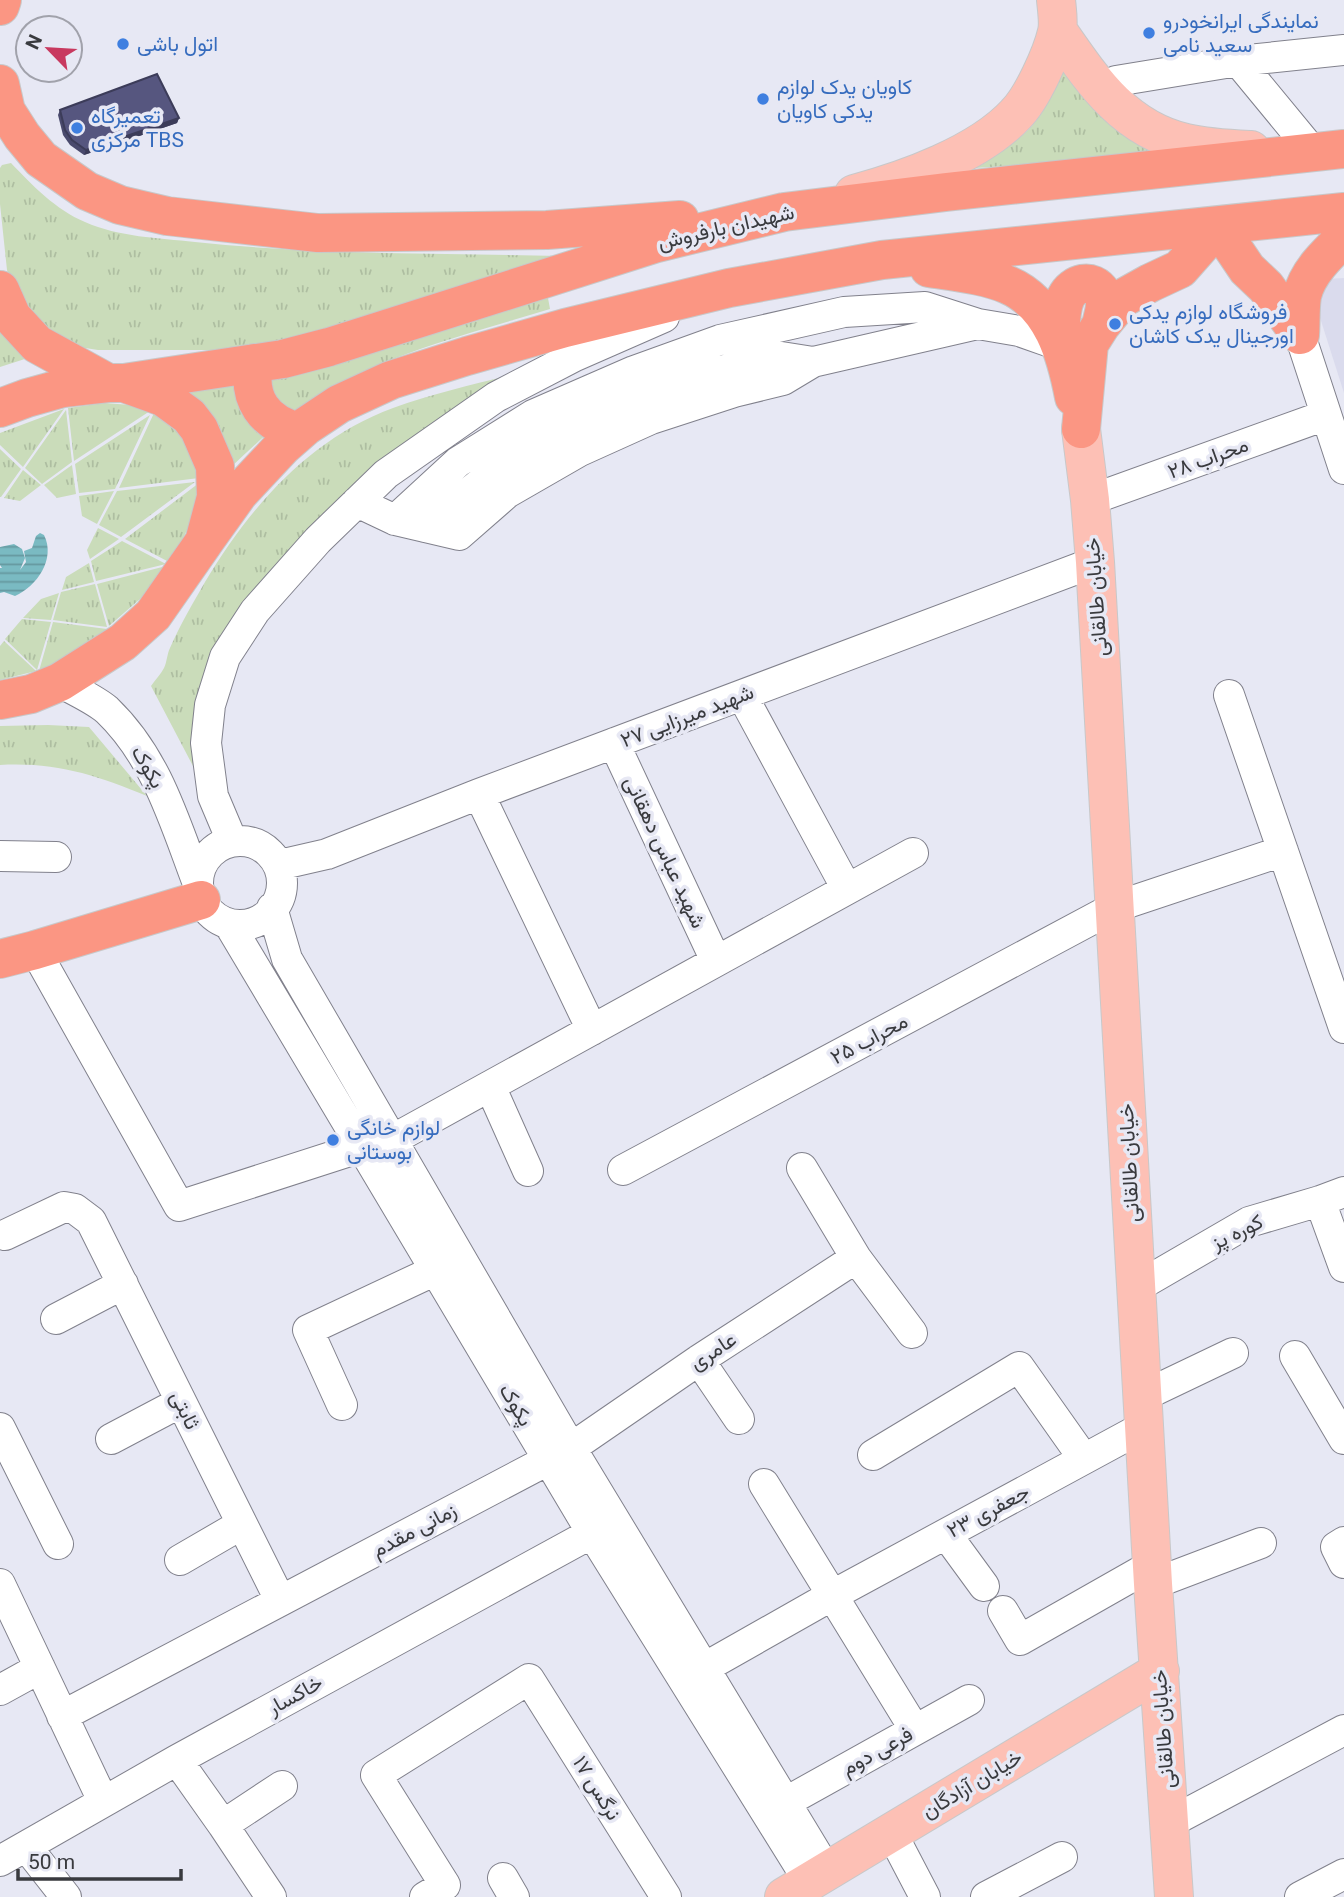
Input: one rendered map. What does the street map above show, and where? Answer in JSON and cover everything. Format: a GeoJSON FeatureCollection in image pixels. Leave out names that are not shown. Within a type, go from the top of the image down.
{"type":"FeatureCollection","features":[{"type":"Feature","properties":{"kind":"highway"},"geometry":{"type":"LineString","coordinates":[[0,6],[2,0]]}},
{"type":"Feature","properties":{"kind":"highway"},"geometry":{"type":"LineString","coordinates":[[0,84],[6,111],[41,159],[87,191],[120,205],[167,216],[318,233],[343,233],[547,230],[784,212]]}},
{"type":"Feature","properties":{"kind":"highway","name":"شهیدان بارفروش"},"geometry":{"type":"LineString","coordinates":[[0,408],[63,388],[283,359],[329,347],[657,243],[784,212],[1329,151]]}},
{"type":"Feature","properties":{"kind":"highway"},"geometry":{"type":"LineString","coordinates":[[0,700],[31,694],[60,682],[123,642],[153,615],[239,493],[282,447],[338,404],[391,380],[565,328],[729,288],[882,260],[1344,212]]}},
{"type":"Feature","properties":{"kind":"highway"},"geometry":{"type":"LineString","coordinates":[[1180,269],[1218,226]]}},
{"type":"Feature","properties":{"kind":"highway"},"geometry":{"type":"LineString","coordinates":[[1218,226],[1247,269],[1266,287],[1300,335]]}},
{"type":"Feature","properties":{"kind":"highway"},"geometry":{"type":"LineString","coordinates":[[1300,335],[1303,295],[1309,278],[1344,238]]}},
{"type":"Feature","properties":{"kind":"highway"},"geometry":{"type":"LineString","coordinates":[[882,260],[949,271],[1009,285],[1036,305],[1062,347]]}},
{"type":"Feature","properties":{"kind":"highway"},"geometry":{"type":"LineString","coordinates":[[1082,429],[1089,344],[1123,298],[1180,269],[1210,264],[1247,269]]}},
{"type":"Feature","properties":{"kind":"highway"},"geometry":{"type":"LineString","coordinates":[[1082,429],[1062,347],[1062,310],[1066,296],[1074,286],[1080,283],[1089,284],[1097,287],[1103,294],[1105,308],[1101,325]]}},
{"type":"Feature","properties":{"kind":"highway"},"geometry":{"type":"LineString","coordinates":[[0,290],[12,317],[37,344],[116,383],[163,397],[189,416],[199,429],[215,466],[216,497],[204,542]]}},
{"type":"Feature","properties":{"kind":"highway"},"geometry":{"type":"LineString","coordinates":[[254,363],[252,384],[258,404],[265,415],[286,429],[299,432]]}},
{"type":"Feature","properties":{"kind":"highway"},"geometry":{"type":"LineString","coordinates":[[18,955],[209,902]]}},
{"type":"Feature","properties":{"kind":"main road"},"geometry":{"type":"LineString","coordinates":[[1057,15],[1093,81],[1129,116],[1165,137],[1212,147],[1329,151]]}},
{"type":"Feature","properties":{"kind":"main road"},"geometry":{"type":"LineString","coordinates":[[784,212],[908,177],[958,155],[997,131],[1017,114],[1030,96],[1039,78],[1057,15]]}},
{"type":"Feature","properties":{"kind":"main road","name":"خیابان طالقانی"},"geometry":{"type":"LineString","coordinates":[[1082,429],[1095,562],[1174,1897]]}},
{"type":"Feature","properties":{"kind":"main road","name":"خیابان آزادگان"},"geometry":{"type":"LineString","coordinates":[[807,1884],[1160,1671]]}},
{"type":"Feature","properties":{"kind":"street"},"geometry":{"type":"LineString","coordinates":[[1116,81],[1238,61],[1344,50]]}},
{"type":"Feature","properties":{"kind":"street"},"geometry":{"type":"LineString","coordinates":[[1238,61],[1329,151]]}},
{"type":"Feature","properties":{"kind":"street"},"geometry":{"type":"LineString","coordinates":[[232,841],[213,796],[206,743],[210,705],[225,657],[255,611],[318,540],[386,474],[496,397],[575,356],[729,288]]}},
{"type":"Feature","properties":{"kind":"street"},"geometry":{"type":"LineString","coordinates":[[425,527],[501,467],[720,340],[844,312],[925,306],[978,324],[1019,331],[1062,347]]}},
{"type":"Feature","properties":{"kind":"street"},"geometry":{"type":"LineString","coordinates":[[357,502],[395,520],[458,535],[507,493],[580,451],[650,419],[734,392],[783,380],[813,362],[978,324]]}},
{"type":"Feature","properties":{"kind":"street"},"geometry":{"type":"LineString","coordinates":[[1300,335],[1344,469]]}},
{"type":"Feature","properties":{"kind":"street"},"geometry":{"type":"LineString","coordinates":[[395,520],[458,462],[533,415],[654,377],[775,356],[813,362]]}},
{"type":"Feature","properties":{"kind":"street","name":"محراب ۲۸"},"geometry":{"type":"LineString","coordinates":[[1090,500],[1326,415]]}},
{"type":"Feature","properties":{"kind":"street","name":"شهید میرزایی ۲۷"},"geometry":{"type":"LineString","coordinates":[[279,865],[327,854],[1095,562]]}},
{"type":"Feature","properties":{"kind":"street","name":"پکوک"},"geometry":{"type":"LineString","coordinates":[[60,682],[105,709],[141,750],[163,793],[209,902],[436,1270],[517,1381]]}},
{"type":"Feature","properties":{"kind":"street"},"geometry":{"type":"LineString","coordinates":[[742,695],[847,889]]}},
{"type":"Feature","properties":{"kind":"street"},"geometry":{"type":"LineString","coordinates":[[1229,695],[1344,1028]]}},
{"type":"Feature","properties":{"kind":"street","name":"شهید عباس دهقانی"},"geometry":{"type":"LineString","coordinates":[[614,743],[716,961]]}},
{"type":"Feature","properties":{"kind":"street"},"geometry":{"type":"LineString","coordinates":[[479,794],[592,1030]]}},
{"type":"Feature","properties":{"kind":"street"},"geometry":{"type":"LineString","coordinates":[[232,841],[250,841],[267,850],[279,865],[282,884],[277,902],[265,917],[248,924],[209,902],[202,863],[214,849],[232,841]]}},
{"type":"Feature","properties":{"kind":"street","name":"محراب ۲۵"},"geometry":{"type":"LineString","coordinates":[[623,1170],[1115,907],[1283,851]]}},
{"type":"Feature","properties":{"kind":"street"},"geometry":{"type":"LineString","coordinates":[[392,1140],[913,853]]}},
{"type":"Feature","properties":{"kind":"street"},"geometry":{"type":"LineString","coordinates":[[0,856],[56,856]]}},
{"type":"Feature","properties":{"kind":"street","name":"پکوک"},"geometry":{"type":"LineString","coordinates":[[272,908],[287,959],[392,1140],[517,1381],[560,1454],[704,1668],[786,1802],[807,1884]]}},
{"type":"Feature","properties":{"kind":"street"},"geometry":{"type":"LineString","coordinates":[[18,955],[179,1206],[362,1147]]}},
{"type":"Feature","properties":{"kind":"street"},"geometry":{"type":"LineString","coordinates":[[490,1086],[528,1171]]}},
{"type":"Feature","properties":{"kind":"street"},"geometry":{"type":"LineString","coordinates":[[803,1168],[856,1258],[912,1333]]}},
{"type":"Feature","properties":{"kind":"street"},"geometry":{"type":"LineString","coordinates":[[1332,1197],[1344,1267]]}},
{"type":"Feature","properties":{"kind":"street","name":"کوره پز"},"geometry":{"type":"LineString","coordinates":[[1137,1287],[1249,1222],[1332,1197]]}},
{"type":"Feature","properties":{"kind":"street","name":"ثابتی"},"geometry":{"type":"LineString","coordinates":[[5,1235],[64,1207],[75,1209],[92,1221],[280,1600]]}},
{"type":"Feature","properties":{"kind":"street","name":"عامری"},"geometry":{"type":"LineString","coordinates":[[560,1454],[856,1258]]}},
{"type":"Feature","properties":{"kind":"street"},"geometry":{"type":"LineString","coordinates":[[342,1405],[308,1330],[436,1270]]}},
{"type":"Feature","properties":{"kind":"street"},"geometry":{"type":"LineString","coordinates":[[56,1319],[123,1284]]}},
{"type":"Feature","properties":{"kind":"street","name":"جعفری ۲۳"},"geometry":{"type":"LineString","coordinates":[[704,1668],[1084,1459],[1144,1411],[1233,1353]]}},
{"type":"Feature","properties":{"kind":"street"},"geometry":{"type":"LineString","coordinates":[[1295,1356],[1344,1439]]}},
{"type":"Feature","properties":{"kind":"street"},"geometry":{"type":"LineString","coordinates":[[699,1360],[739,1419]]}},
{"type":"Feature","properties":{"kind":"street"},"geometry":{"type":"LineString","coordinates":[[873,1455],[1019,1367],[1084,1459]]}},
{"type":"Feature","properties":{"kind":"street"},"geometry":{"type":"LineString","coordinates":[[111,1439],[181,1402]]}},
{"type":"Feature","properties":{"kind":"street"},"geometry":{"type":"LineString","coordinates":[[0,1429],[58,1544]]}},
{"type":"Feature","properties":{"kind":"street","name":"پکوک"},"geometry":{"type":"LineString","coordinates":[[560,1454],[592,1533],[807,1884]]}},
{"type":"Feature","properties":{"kind":"street","name":"زمانی مقدم"},"geometry":{"type":"LineString","coordinates":[[62,1716],[560,1454]]}},
{"type":"Feature","properties":{"kind":"street"},"geometry":{"type":"LineString","coordinates":[[764,1484],[915,1730]]}},
{"type":"Feature","properties":{"kind":"street"},"geometry":{"type":"LineString","coordinates":[[180,1560],[242,1524]]}},
{"type":"Feature","properties":{"kind":"street","name":"خاکسار"},"geometry":{"type":"LineString","coordinates":[[0,1861],[177,1760],[592,1533]]}},
{"type":"Feature","properties":{"kind":"street"},"geometry":{"type":"LineString","coordinates":[[946,1534],[984,1586]]}},
{"type":"Feature","properties":{"kind":"street"},"geometry":{"type":"LineString","coordinates":[[1344,1542],[1336,1547],[1344,1563]]}},
{"type":"Feature","properties":{"kind":"street"},"geometry":{"type":"LineString","coordinates":[[1003,1611],[1020,1640],[1153,1574],[1261,1543]]}},
{"type":"Feature","properties":{"kind":"street"},"geometry":{"type":"LineString","coordinates":[[0,1584],[103,1801]]}},
{"type":"Feature","properties":{"kind":"street"},"geometry":{"type":"LineString","coordinates":[[0,1690],[40,1668]]}},
{"type":"Feature","properties":{"kind":"street","name":"نرگس ۱۷"},"geometry":{"type":"LineString","coordinates":[[425,1897],[445,1885],[376,1775],[529,1679],[666,1897]]}},
{"type":"Feature","properties":{"kind":"street","name":"فرعی دوم"},"geometry":{"type":"LineString","coordinates":[[786,1802],[969,1700]]}},
{"type":"Feature","properties":{"kind":"street"},"geometry":{"type":"LineString","coordinates":[[1169,1823],[1344,1730]]}},
{"type":"Feature","properties":{"kind":"street"},"geometry":{"type":"LineString","coordinates":[[177,1760],[271,1897]]}},
{"type":"Feature","properties":{"kind":"street"},"geometry":{"type":"LineString","coordinates":[[223,1825],[282,1786]]}},
{"type":"Feature","properties":{"kind":"street"},"geometry":{"type":"LineString","coordinates":[[891,1832],[925,1897]]}},
{"type":"Feature","properties":{"kind":"street"},"geometry":{"type":"LineString","coordinates":[[26,1846],[66,1897]]}},
{"type":"Feature","properties":{"kind":"street"},"geometry":{"type":"LineString","coordinates":[[997,1894],[1062,1857]]}},
{"type":"Feature","properties":{"kind":"street"},"geometry":{"type":"LineString","coordinates":[[1300,1897],[1344,1874]]}},
{"type":"Feature","properties":{"kind":"shaded area"},"geometry":{"type":"Polygon","coordinates":[[[1344,278],[1344,393],[1308,280],[1344,278]]]}},
{"type":"Feature","properties":{"kind":"green space"},"geometry":{"type":"Polygon","coordinates":[[[1064,68],[1086,101],[1113,127],[1167,156],[975,168],[1030,128],[1044,109],[1064,68]]]}},
{"type":"Feature","properties":{"kind":"green space"},"geometry":{"type":"Polygon","coordinates":[[[11,163],[64,211],[98,227],[125,234],[286,249],[561,256],[332,331],[229,350],[98,350],[66,345],[44,334],[15,294],[7,270],[0,204],[0,168],[11,163]]]}},
{"type":"Feature","properties":{"kind":"green space"},"geometry":{"type":"Polygon","coordinates":[[[548,298],[550,309],[430,346],[370,368],[342,382],[292,413],[229,469],[173,389],[472,318],[548,298]]]}},
{"type":"Feature","properties":{"kind":"green space"},"geometry":{"type":"Polygon","coordinates":[[[0,326],[31,357],[0,367],[0,326]]]}},
{"type":"Feature","properties":{"kind":"green space"},"geometry":{"type":"Polygon","coordinates":[[[511,375],[359,483],[196,723],[193,766],[151,686],[164,668],[174,639],[205,582],[262,502],[308,457],[363,421],[422,398],[511,375]]]}},
{"type":"Feature","properties":{"kind":"green space"},"geometry":{"type":"Polygon","coordinates":[[[104,403],[131,405],[150,411],[74,461],[68,408],[104,403]]]}},
{"type":"Feature","properties":{"kind":"green space"},"geometry":{"type":"Polygon","coordinates":[[[64,409],[23,467],[0,445],[0,433],[64,409]]]}},
{"type":"Feature","properties":{"kind":"green space"},"geometry":{"type":"Polygon","coordinates":[[[66,410],[72,462],[42,484],[25,468],[66,410]]]}},
{"type":"Feature","properties":{"kind":"green space"},"geometry":{"type":"Polygon","coordinates":[[[154,413],[170,424],[188,445],[199,478],[119,488],[154,413]]]}},
{"type":"Feature","properties":{"kind":"green space"},"geometry":{"type":"Polygon","coordinates":[[[150,415],[115,489],[79,493],[75,464],[150,415]]]}},
{"type":"Feature","properties":{"kind":"green space"},"geometry":{"type":"Polygon","coordinates":[[[0,449],[21,469],[1,497],[0,497],[0,449]]]}},
{"type":"Feature","properties":{"kind":"green space"},"geometry":{"type":"Polygon","coordinates":[[[72,465],[76,494],[57,498],[44,485],[72,465]]]}},
{"type":"Feature","properties":{"kind":"green space"},"geometry":{"type":"Polygon","coordinates":[[[23,470],[41,485],[20,501],[4,498],[23,470]]]}},
{"type":"Feature","properties":{"kind":"green space"},"geometry":{"type":"Polygon","coordinates":[[[195,482],[121,537],[99,525],[117,491],[195,482]]]}},
{"type":"Feature","properties":{"kind":"green space"},"geometry":{"type":"Polygon","coordinates":[[[199,483],[193,514],[169,562],[125,539],[199,483]]]}},
{"type":"Feature","properties":{"kind":"green space"},"geometry":{"type":"Polygon","coordinates":[[[114,491],[97,524],[82,516],[79,496],[114,491]]]}},
{"type":"Feature","properties":{"kind":"green space"},"geometry":{"type":"Polygon","coordinates":[[[98,528],[119,539],[90,559],[87,550],[98,528]]]}},
{"type":"Feature","properties":{"kind":"green space"},"geometry":{"type":"Polygon","coordinates":[[[122,541],[166,564],[96,581],[91,561],[122,541]]]}},
{"type":"Feature","properties":{"kind":"green space"},"geometry":{"type":"Polygon","coordinates":[[[89,563],[94,582],[62,590],[66,577],[89,563]]]}},
{"type":"Feature","properties":{"kind":"green space"},"geometry":{"type":"Polygon","coordinates":[[[166,566],[140,599],[109,626],[97,584],[166,566]]]}},
{"type":"Feature","properties":{"kind":"green space"},"geometry":{"type":"Polygon","coordinates":[[[95,584],[107,627],[53,620],[61,592],[95,584]]]}},
{"type":"Feature","properties":{"kind":"green space"},"geometry":{"type":"Polygon","coordinates":[[[59,593],[51,620],[23,618],[41,599],[59,593]]]}},
{"type":"Feature","properties":{"kind":"green space"},"geometry":{"type":"Polygon","coordinates":[[[22,619],[51,622],[37,670],[5,639],[22,619]]]}},
{"type":"Feature","properties":{"kind":"green space"},"geometry":{"type":"Polygon","coordinates":[[[53,622],[107,629],[61,660],[39,671],[53,622]]]}},
{"type":"Feature","properties":{"kind":"green space"},"geometry":{"type":"Polygon","coordinates":[[[4,641],[36,671],[0,680],[0,646],[4,641]]]}},
{"type":"Feature","properties":{"kind":"green space"},"geometry":{"type":"Polygon","coordinates":[[[0,726],[89,727],[147,796],[110,782],[58,768],[0,765],[0,726]]]}},
{"type":"Feature","properties":{"kind":"water"},"geometry":{"type":"Polygon","coordinates":[[[40,533],[44,535],[48,553],[37,579],[15,596],[0,593],[0,547],[14,544],[22,549],[25,558],[20,570],[26,562],[24,551],[32,548],[36,536],[40,533]]]}},
{"type":"Feature","properties":{"kind":"building"},"geometry":{"type":"Polygon","coordinates":[[[157,74],[179,118],[86,150],[72,140],[65,130],[60,110],[157,74]]]}},
{"type":"Feature","properties":{"kind":"place","name":"نمایندگی ایرانخودرو سعید نامی"},"geometry":{"type":"Point","coordinates":[1149,33]}},
{"type":"Feature","properties":{"kind":"place","name":"اتول باشی"},"geometry":{"type":"Point","coordinates":[123,44]}},
{"type":"Feature","properties":{"kind":"place","name":"کاویان یدک لوازم یدکی کاویان"},"geometry":{"type":"Point","coordinates":[763,99]}},
{"type":"Feature","properties":{"kind":"place","name":"تعمیرگاه مرکزی TBS"},"geometry":{"type":"Point","coordinates":[77,128]}},
{"type":"Feature","properties":{"kind":"place","name":"فروشگاه لوازم یدکی اورجینال یدک کاشان"},"geometry":{"type":"Point","coordinates":[1115,324]}},
{"type":"Feature","properties":{"kind":"place","name":"لوازم خانگی بوستانی"},"geometry":{"type":"Point","coordinates":[333,1140]}}]}
